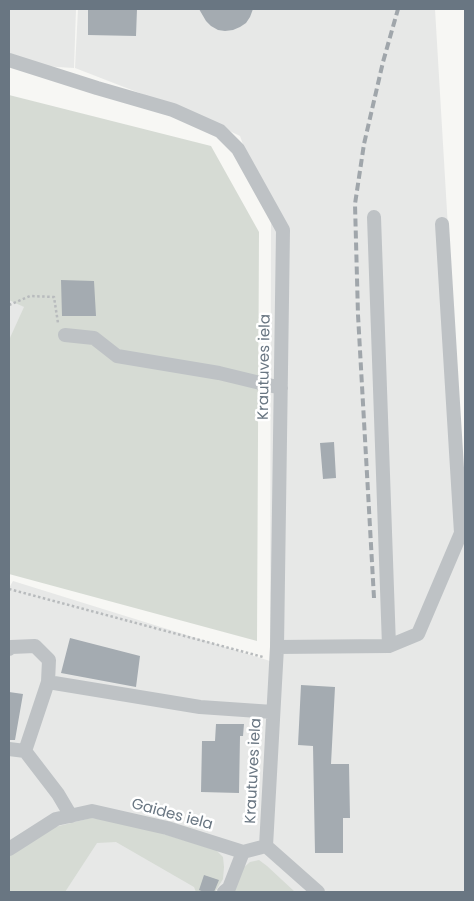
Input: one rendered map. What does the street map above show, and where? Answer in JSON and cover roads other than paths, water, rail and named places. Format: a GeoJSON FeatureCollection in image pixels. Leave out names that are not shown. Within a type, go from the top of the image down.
{"type":"FeatureCollection","features":[{"type":"Feature","properties":{"kind":"street","name":"Krautuves iela"},"geometry":{"type":"LineString","coordinates":[[9,60],[105,91],[173,110],[220,131],[238,149],[283,230],[277,654],[266,846]]}},
{"type":"Feature","properties":{"kind":"street"},"geometry":{"type":"LineString","coordinates":[[374,216],[389,646]]}},
{"type":"Feature","properties":{"kind":"street"},"geometry":{"type":"LineString","coordinates":[[277,654],[389,646],[418,634],[461,533],[442,224]]}},
{"type":"Feature","properties":{"kind":"street"},"geometry":{"type":"LineString","coordinates":[[65,334],[94,338],[117,356],[219,373],[281,388]]}},
{"type":"Feature","properties":{"kind":"street"},"geometry":{"type":"LineString","coordinates":[[9,648],[35,646],[49,660],[48,682],[25,751]]}},
{"type":"Feature","properties":{"kind":"street"},"geometry":{"type":"LineString","coordinates":[[48,682],[200,707],[273,712]]}},
{"type":"Feature","properties":{"kind":"street"},"geometry":{"type":"LineString","coordinates":[[9,749],[25,751],[58,794],[71,816]]}},
{"type":"Feature","properties":{"kind":"street","name":"Gaides iela"},"geometry":{"type":"LineString","coordinates":[[9,849],[56,819],[92,812],[167,828],[243,852]]}},
{"type":"Feature","properties":{"kind":"street"},"geometry":{"type":"LineString","coordinates":[[224,892],[229,888],[243,852],[266,846],[318,892]]}},
{"type":"Feature","properties":{"kind":"railway"},"geometry":{"type":"LineString","coordinates":[[374,598],[358,315],[355,204],[364,144],[383,62],[398,9]]}}]}
